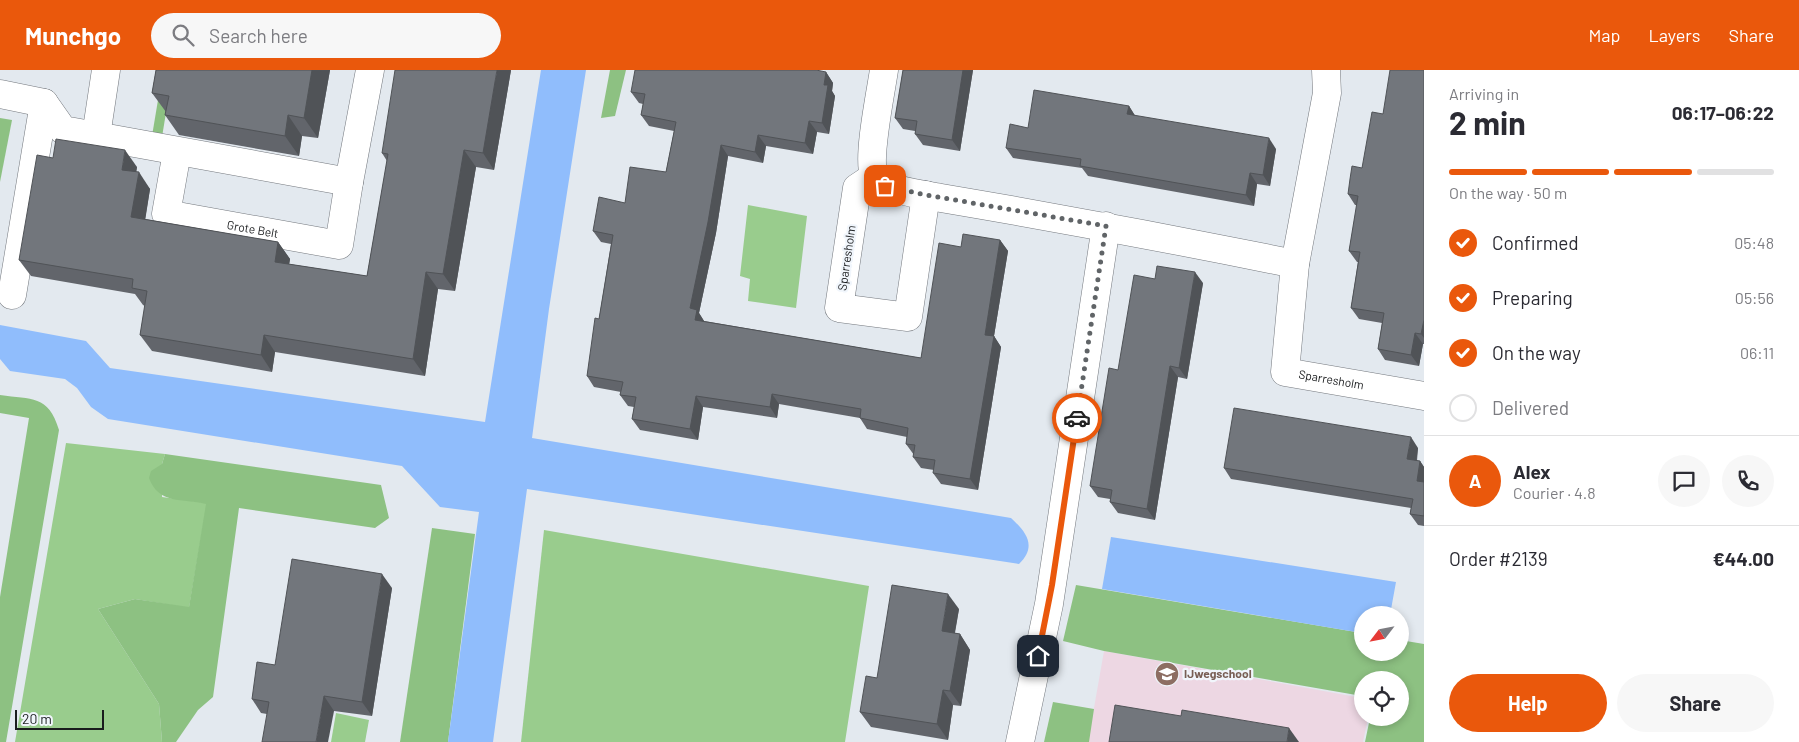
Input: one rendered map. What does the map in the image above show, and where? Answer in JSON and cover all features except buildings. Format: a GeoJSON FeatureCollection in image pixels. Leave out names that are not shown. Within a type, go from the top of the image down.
{"type":"FeatureCollection","features":[{"type":"Feature","properties":{"kind":"street"},"geometry":{"type":"LineString","coordinates":[[96,136],[106,70]]}},
{"type":"Feature","properties":{"kind":"street","name":"Grote Belt"},"geometry":{"type":"LineString","coordinates":[[177,152],[166,214],[339,245],[370,70]]}},
{"type":"Feature","properties":{"kind":"street"},"geometry":{"type":"LineString","coordinates":[[884,70],[872,161],[875,176],[885,186],[926,195],[1106,226],[1295,264]]}},
{"type":"Feature","properties":{"kind":"street","name":"Sparresholm"},"geometry":{"type":"LineString","coordinates":[[1326,70],[1327,93],[1295,264],[1285,372],[1424,396]]}},
{"type":"Feature","properties":{"kind":"street"},"geometry":{"type":"LineString","coordinates":[[0,94],[44,103],[63,130],[349,182]]}},
{"type":"Feature","properties":{"kind":"street"},"geometry":{"type":"LineString","coordinates":[[12,295],[44,103]]}},
{"type":"Feature","properties":{"kind":"street","name":"Sparresholm"},"geometry":{"type":"LineString","coordinates":[[875,176],[857,188],[840,308],[908,317],[926,195]]}},
{"type":"Feature","properties":{"kind":"street"},"geometry":{"type":"LineString","coordinates":[[1020,742],[1049,604],[1106,226]]}},
{"type":"Feature","properties":{"kind":"shaded area","name":"IJwegschool"},"geometry":{"type":"Polygon","coordinates":[[[1104,651],[1354,697],[1354,726],[1366,726],[1363,742],[1088,742],[1104,651]]]}},
{"type":"Feature","properties":{"kind":"green space"},"geometry":{"type":"Polygon","coordinates":[[[163,70],[173,70],[162,137],[152,136],[163,70]]]}},
{"type":"Feature","properties":{"kind":"green space"},"geometry":{"type":"Polygon","coordinates":[[[610,70],[626,70],[615,116],[601,118],[610,70]]]}},
{"type":"Feature","properties":{"kind":"green space"},"geometry":{"type":"Polygon","coordinates":[[[0,118],[12,120],[0,182],[0,118]]]}},
{"type":"Feature","properties":{"kind":"green space"},"geometry":{"type":"Polygon","coordinates":[[[748,205],[807,216],[796,308],[748,301],[750,279],[740,276],[748,205]]]}},
{"type":"Feature","properties":{"kind":"green space"},"geometry":{"type":"Polygon","coordinates":[[[0,395],[30,399],[44,404],[55,418],[59,430],[6,742],[0,742],[0,597],[29,418],[0,413],[0,395]]]}},
{"type":"Feature","properties":{"kind":"green space"},"geometry":{"type":"Polygon","coordinates":[[[66,443],[165,454],[162,464],[162,497],[207,503],[189,608],[135,599],[98,609],[159,704],[162,742],[15,742],[66,443]]]}},
{"type":"Feature","properties":{"kind":"green space"},"geometry":{"type":"Polygon","coordinates":[[[165,454],[381,485],[389,518],[375,528],[239,508],[213,697],[198,710],[176,742],[162,742],[159,704],[98,609],[135,599],[189,607],[206,504],[165,497],[153,487],[149,478],[151,471],[162,464],[165,454]]]}},
{"type":"Feature","properties":{"kind":"green space"},"geometry":{"type":"Polygon","coordinates":[[[432,528],[475,534],[448,742],[400,742],[432,528]]]}},
{"type":"Feature","properties":{"kind":"green space"},"geometry":{"type":"Polygon","coordinates":[[[544,530],[869,586],[845,742],[521,742],[544,530]]]}},
{"type":"Feature","properties":{"kind":"green space"},"geometry":{"type":"Polygon","coordinates":[[[1076,585],[1354,632],[1354,661],[1409,661],[1409,642],[1424,644],[1424,742],[1365,742],[1368,726],[1409,726],[1409,671],[1354,671],[1354,695],[1104,651],[1063,641],[1076,585]]]}},
{"type":"Feature","properties":{"kind":"green space"},"geometry":{"type":"Polygon","coordinates":[[[1053,702],[1094,709],[1089,742],[1044,742],[1053,702]]]}},
{"type":"Feature","properties":{"kind":"green space"},"geometry":{"type":"Polygon","coordinates":[[[336,713],[369,720],[365,742],[331,742],[336,713]]]}},
{"type":"Feature","properties":{"kind":"water"},"geometry":{"type":"Polygon","coordinates":[[[541,70],[586,70],[549,309],[532,438],[1011,518],[1022,529],[1029,545],[1028,551],[1019,564],[527,489],[493,742],[448,742],[479,512],[440,507],[402,466],[108,419],[91,407],[77,388],[65,379],[10,371],[0,359],[0,325],[86,341],[110,368],[485,422],[541,70]]]}},
{"type":"Feature","properties":{"kind":"water"},"geometry":{"type":"Polygon","coordinates":[[[1111,537],[1396,582],[1392,606],[1354,606],[1354,632],[1102,589],[1111,537]]]}},
{"type":"Feature","properties":{"kind":"way so far"},"geometry":{"type":"LineString","coordinates":[[885,186],[926,195],[1106,226],[1077,418]]}},
{"type":"Feature","properties":{"kind":"place","name":"IJwegschool"},"geometry":{"type":"Point","coordinates":[1167,674]}},
{"type":"Feature","properties":{"kind":"route"},"geometry":{"type":"LineString","coordinates":[[1038,656],[1049,604],[1077,418]]}}]}
